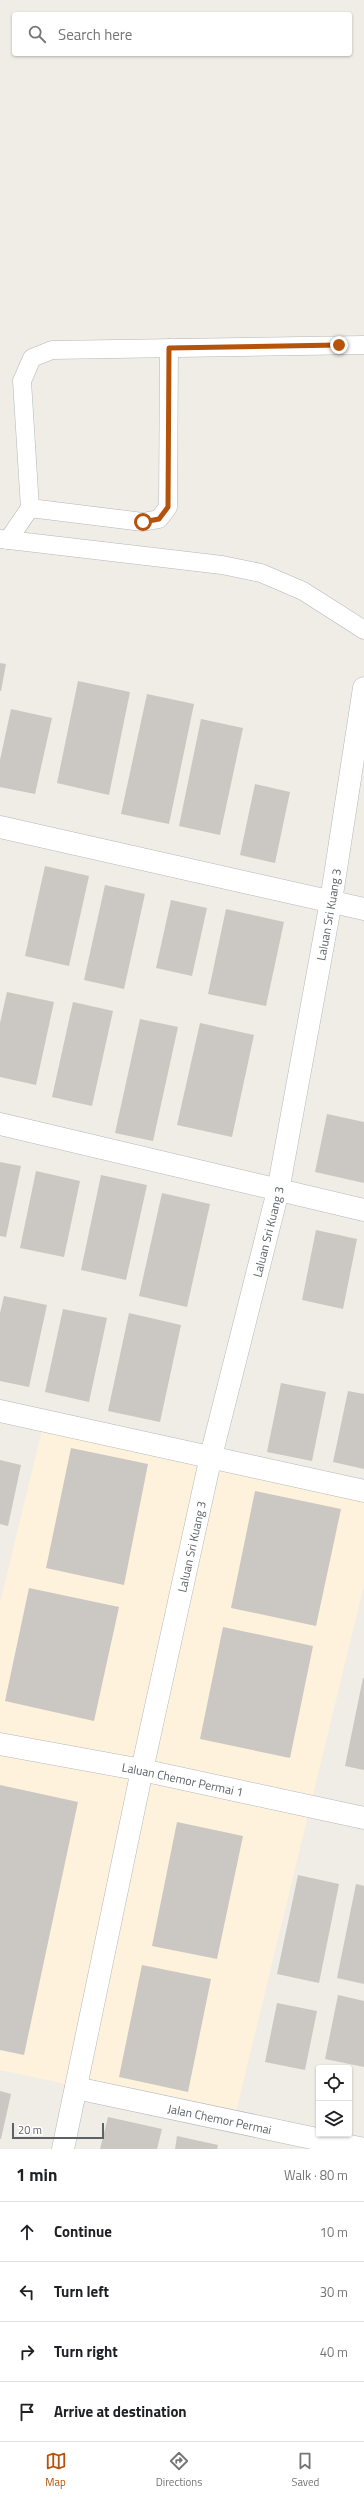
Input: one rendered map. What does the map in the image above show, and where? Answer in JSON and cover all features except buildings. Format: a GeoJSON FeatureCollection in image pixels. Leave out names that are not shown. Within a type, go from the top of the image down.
{"type":"FeatureCollection","features":[{"type":"Feature","properties":{"kind":"street","name":"Laluan Sri Kuang 3"},"geometry":{"type":"LineString","coordinates":[[63,2149],[142,1770],[211,1456],[278,1191],[331,901],[359,706],[364,688]]}},
{"type":"Feature","properties":{"kind":"street"},"geometry":{"type":"LineString","coordinates":[[0,827],[364,909]]}},
{"type":"Feature","properties":{"kind":"street"},"geometry":{"type":"LineString","coordinates":[[0,1124],[278,1191],[364,1210]]}},
{"type":"Feature","properties":{"kind":"street"},"geometry":{"type":"LineString","coordinates":[[0,1411],[211,1456],[364,1491]]}},
{"type":"Feature","properties":{"kind":"street","name":"Laluan Chemor Permai 1"},"geometry":{"type":"LineString","coordinates":[[0,1744],[142,1770],[364,1818]]}},
{"type":"Feature","properties":{"kind":"street","name":"Jalan Chemor Permai"},"geometry":{"type":"LineString","coordinates":[[76,2088],[364,2149]]}},
{"type":"Feature","properties":{"kind":"lane"},"geometry":{"type":"LineString","coordinates":[[4,539],[30,508],[22,381],[32,358],[52,350],[364,345]]}},
{"type":"Feature","properties":{"kind":"lane"},"geometry":{"type":"LineString","coordinates":[[30,508],[143,522],[159,519],[168,507],[169,348]]}},
{"type":"Feature","properties":{"kind":"lane"},"geometry":{"type":"LineString","coordinates":[[4,539],[222,564],[261,572],[303,591],[364,630]]}},
{"type":"Feature","properties":{"kind":"shaded area"},"geometry":{"type":"Polygon","coordinates":[[[42,1430],[364,1498],[364,1585],[234,2120],[0,2070],[0,1603],[42,1430]]]}},
{"type":"Feature","properties":{"kind":"route"},"geometry":{"type":"LineString","coordinates":[[143,522],[159,519],[168,507],[169,348],[339,345]]}}]}
